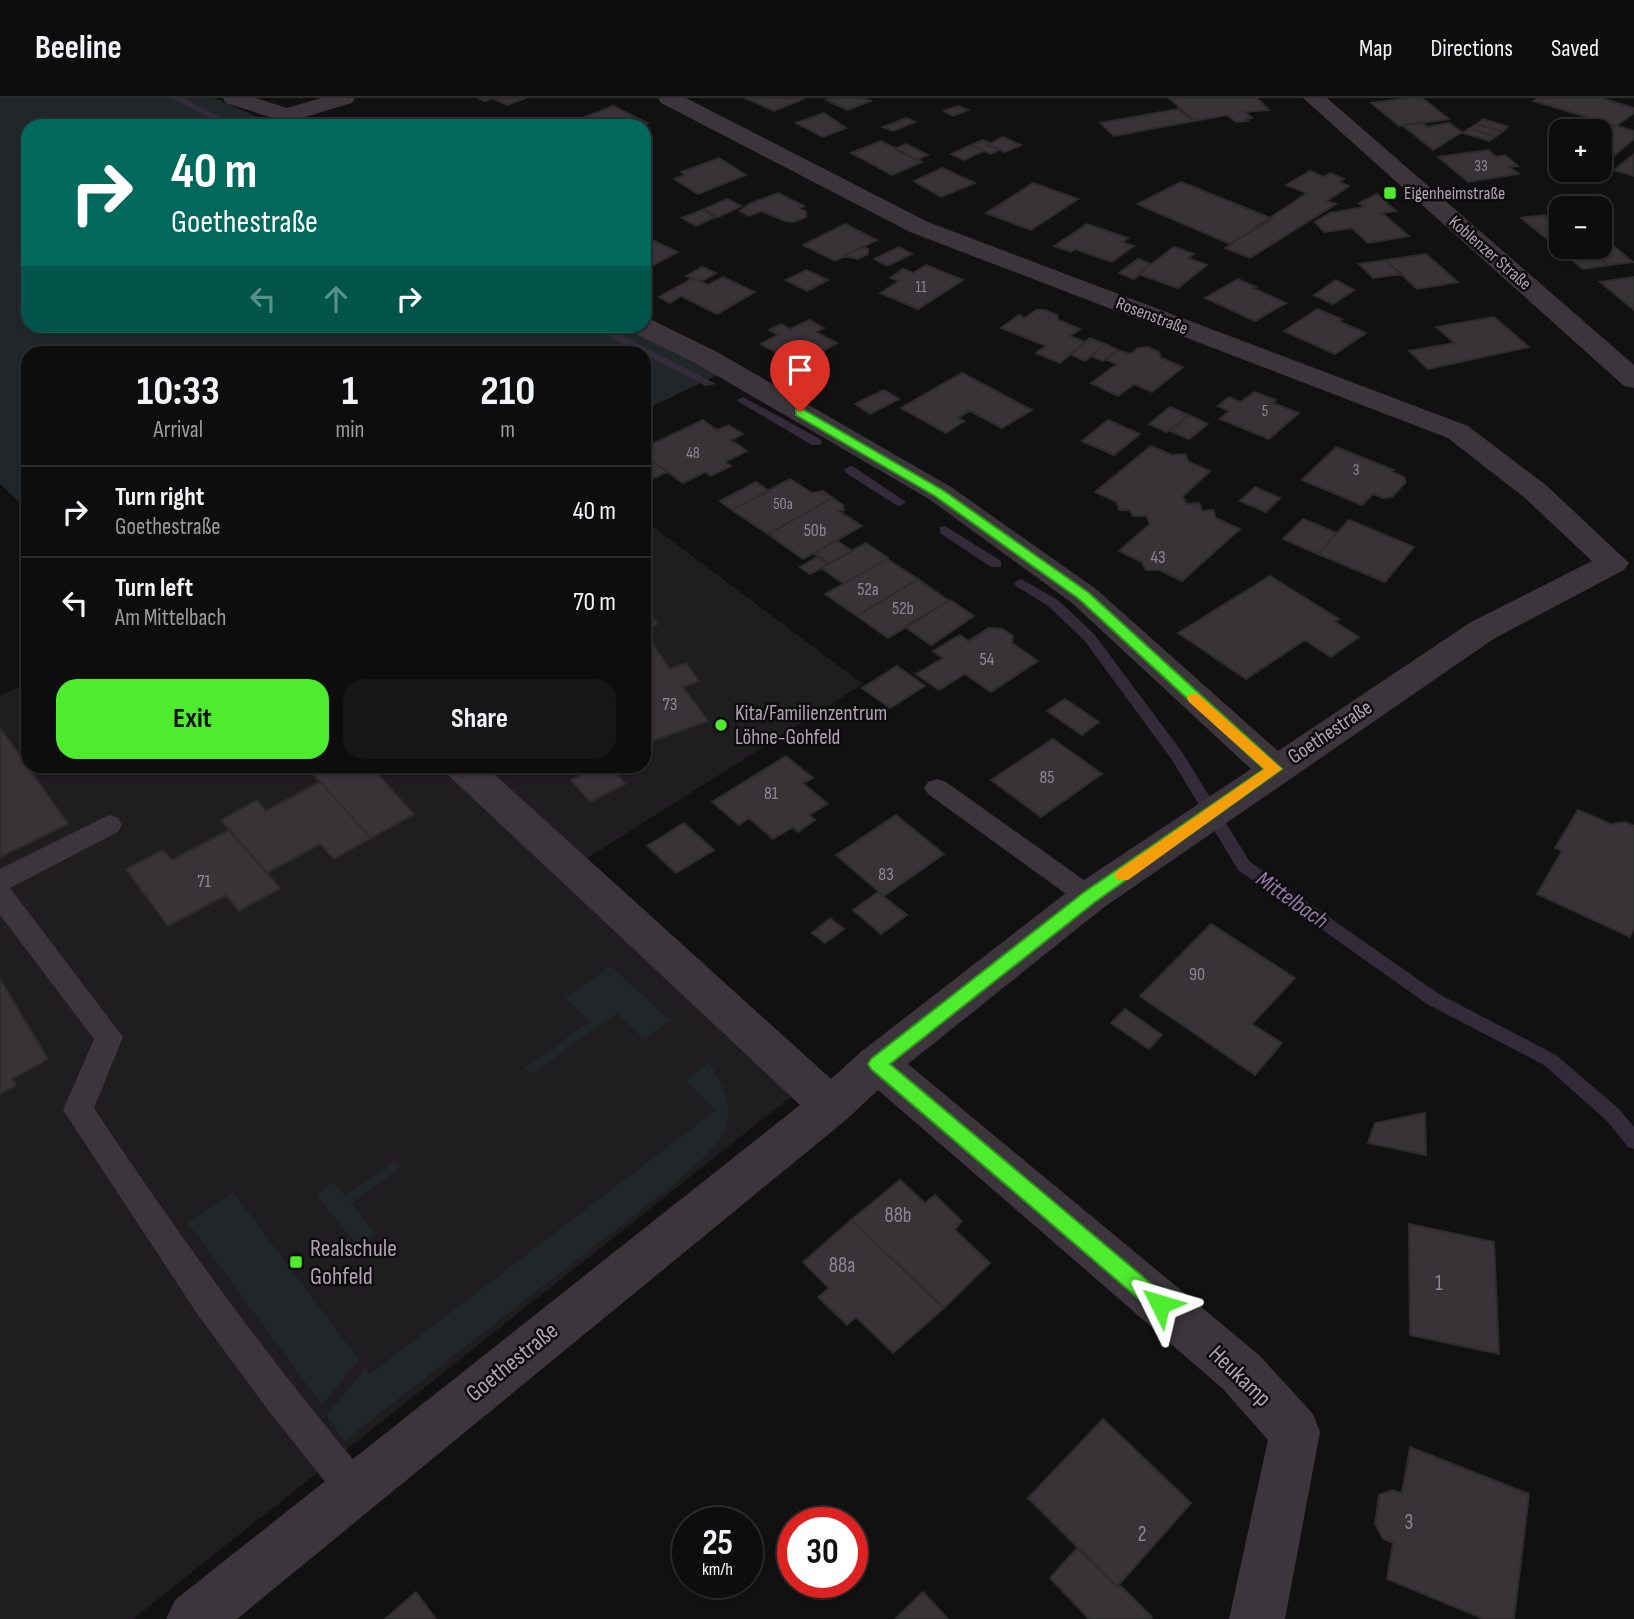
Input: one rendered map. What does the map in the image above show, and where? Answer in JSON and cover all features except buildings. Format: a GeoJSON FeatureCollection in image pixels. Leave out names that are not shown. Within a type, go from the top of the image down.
{"type":"FeatureCollection","features":[{"type":"Feature","properties":{"kind":"street"},"geometry":{"type":"LineString","coordinates":[[234,98],[290,119]]}},
{"type":"Feature","properties":{"kind":"street"},"geometry":{"type":"LineString","coordinates":[[299,119],[344,98]]}},
{"type":"Feature","properties":{"kind":"street","name":"Rosenstraße"},"geometry":{"type":"LineString","coordinates":[[670,98],[919,228],[1458,432],[1536,492],[1613,563]]}},
{"type":"Feature","properties":{"kind":"street","name":"Koblenzer Straße"},"geometry":{"type":"LineString","coordinates":[[1314,98],[1633,378]]}},
{"type":"Feature","properties":{"kind":"street"},"geometry":{"type":"LineString","coordinates":[[651,330],[707,358],[940,493],[1084,596],[1274,769]]}},
{"type":"Feature","properties":{"kind":"street","name":"Goethestraße"},"geometry":{"type":"LineString","coordinates":[[194,1619],[831,1105],[877,1064],[1089,897],[1164,848],[1274,769],[1483,630],[1613,563]]}},
{"type":"Feature","properties":{"kind":"street"},"geometry":{"type":"LineString","coordinates":[[469,773],[831,1105]]}},
{"type":"Feature","properties":{"kind":"street","name":"Heukamp"},"geometry":{"type":"LineString","coordinates":[[877,1064],[1241,1373],[1295,1432],[1257,1619]]}},
{"type":"Feature","properties":{"kind":"lane"},"geometry":{"type":"LineString","coordinates":[[937,788],[1089,897]]}},
{"type":"Feature","properties":{"kind":"lane"},"geometry":{"type":"LineString","coordinates":[[0,881],[110,825]]}},
{"type":"Feature","properties":{"kind":"lane"},"geometry":{"type":"LineString","coordinates":[[0,895],[109,1037],[78,1110],[155,1229],[302,1428],[354,1489]]}},
{"type":"Feature","properties":{"kind":"shaded area"},"geometry":{"type":"Polygon","coordinates":[[[0,98],[215,98],[262,119],[21,119],[21,333],[647,333],[726,371],[651,407],[651,346],[21,346],[21,504],[0,484],[0,98]]]}},
{"type":"Feature","properties":{"kind":"shaded area"},"geometry":{"type":"Polygon","coordinates":[[[651,525],[863,684],[586,859],[797,1092],[133,1619],[0,1619],[0,696],[21,686],[21,773],[651,773],[651,525]]]}},
{"type":"Feature","properties":{"kind":"shaded area"},"geometry":{"type":"Polygon","coordinates":[[[611,966],[670,1021],[644,1039],[617,1013],[531,1074],[525,1067],[590,1022],[565,997],[611,966]]]}},
{"type":"Feature","properties":{"kind":"shaded area"},"geometry":{"type":"Polygon","coordinates":[[[709,1063],[727,1100],[728,1114],[719,1140],[709,1152],[681,1179],[344,1441],[327,1415],[365,1368],[370,1374],[716,1110],[685,1080],[709,1063]]]}},
{"type":"Feature","properties":{"kind":"shaded area"},"geometry":{"type":"Polygon","coordinates":[[[395,1160],[401,1167],[351,1204],[376,1234],[359,1247],[316,1195],[334,1182],[346,1196],[395,1160]]]}},
{"type":"Feature","properties":{"kind":"shaded area"},"geometry":{"type":"Polygon","coordinates":[[[233,1192],[359,1360],[322,1405],[188,1223],[233,1192]]]}},
{"type":"Feature","properties":{"kind":"waterway","name":"Mittelbach"},"geometry":{"type":"LineString","coordinates":[[175,98],[219,119]]}},
{"type":"Feature","properties":{"kind":"waterway","name":"Mittelbach"},"geometry":{"type":"LineString","coordinates":[[609,333],[635,346]]}},
{"type":"Feature","properties":{"kind":"waterway","name":"Mittelbach"},"geometry":{"type":"LineString","coordinates":[[651,354],[710,384]]}},
{"type":"Feature","properties":{"kind":"waterway","name":"Mittelbach"},"geometry":{"type":"LineString","coordinates":[[743,400],[816,442]]}},
{"type":"Feature","properties":{"kind":"waterway","name":"Mittelbach"},"geometry":{"type":"LineString","coordinates":[[850,470],[900,502]]}},
{"type":"Feature","properties":{"kind":"waterway","name":"Mittelbach"},"geometry":{"type":"LineString","coordinates":[[945,530],[996,564]]}},
{"type":"Feature","properties":{"kind":"waterway","name":"Mittelbach"},"geometry":{"type":"LineString","coordinates":[[1021,583],[1053,603],[1089,637],[1177,756],[1244,866],[1433,999],[1550,1060],[1613,1115],[1634,1141]]}},
{"type":"Feature","properties":{"kind":"slow traffic"},"geometry":{"type":"LineString","coordinates":[[1122,875],[1274,769],[1194,698]]}},
{"type":"Feature","properties":{"kind":"place","name":"Eigenheimstraße"},"geometry":{"type":"Point","coordinates":[1390,193]}},
{"type":"Feature","properties":{"kind":"place","name":"Kita/Familienzentrum Löhne-Gohfeld"},"geometry":{"type":"Point","coordinates":[721,725]}},
{"type":"Feature","properties":{"kind":"place","name":"Realschule Gohfeld"},"geometry":{"type":"Point","coordinates":[296,1262]}},
{"type":"Feature","properties":{"kind":"route"},"geometry":{"type":"LineString","coordinates":[[800,412],[940,493],[1084,596],[1274,769],[1164,848],[1089,897],[877,1064],[1160,1304]]}}]}
